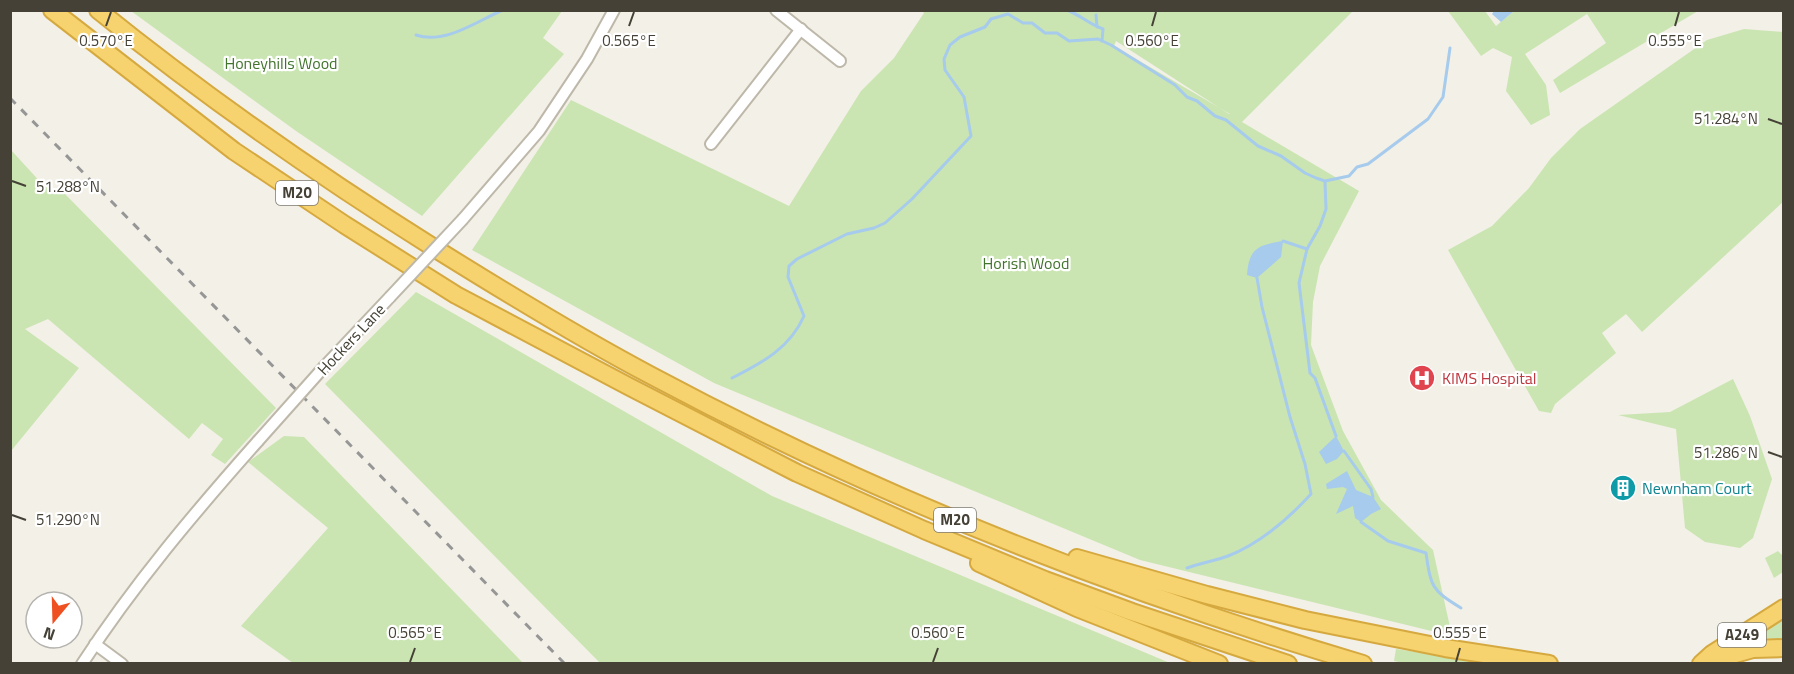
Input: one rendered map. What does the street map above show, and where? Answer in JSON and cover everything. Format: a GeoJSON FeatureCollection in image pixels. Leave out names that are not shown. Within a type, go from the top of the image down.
{"type":"FeatureCollection","features":[{"type":"Feature","properties":{"kind":"highway","name":"M20"},"geometry":{"type":"LineString","coordinates":[[52,10],[234,151],[345,225],[456,295],[628,386],[798,473],[924,530],[1132,612],[1288,663]]}},
{"type":"Feature","properties":{"kind":"highway","name":"M20"},"geometry":{"type":"LineString","coordinates":[[98,10],[136,41],[285,150],[360,201],[567,329],[648,374],[809,456],[947,517],[1183,607],[1363,663]]}},
{"type":"Feature","properties":{"kind":"highway","name":"M20"},"geometry":{"type":"LineString","coordinates":[[924,530],[973,560],[1011,579],[1077,608],[1219,663]]}},
{"type":"Feature","properties":{"kind":"highway","name":"M20"},"geometry":{"type":"LineString","coordinates":[[1019,546],[1082,559],[1207,596],[1324,624],[1445,648],[1550,663]]}},
{"type":"Feature","properties":{"kind":"highway","name":"A249"},"geometry":{"type":"LineString","coordinates":[[1702,663],[1712,654],[1784,608]]}},
{"type":"Feature","properties":{"kind":"highway"},"geometry":{"type":"LineString","coordinates":[[1702,663],[1740,652],[1763,648],[1784,648]]}},
{"type":"Feature","properties":{"kind":"street","name":"Hockers Lane"},"geometry":{"type":"LineString","coordinates":[[82,663],[126,598],[187,521],[324,368],[463,219],[539,131],[587,59],[615,10]]}},
{"type":"Feature","properties":{"kind":"street"},"geometry":{"type":"LineString","coordinates":[[776,10],[840,61]]}},
{"type":"Feature","properties":{"kind":"street"},"geometry":{"type":"LineString","coordinates":[[711,144],[801,28]]}},
{"type":"Feature","properties":{"kind":"street"},"geometry":{"type":"LineString","coordinates":[[95,644],[122,663]]}},
{"type":"Feature","properties":{"kind":"green space","name":"Honeyhills Wood"},"geometry":{"type":"Polygon","coordinates":[[[131,11],[562,11],[543,38],[564,54],[422,216],[296,131],[131,11]]]}},
{"type":"Feature","properties":{"kind":"green space","name":"Horish Wood"},"geometry":{"type":"Polygon","coordinates":[[[922,11],[1352,12],[1242,122],[1359,191],[1320,266],[1313,302],[1311,345],[1343,431],[1381,500],[1433,550],[1452,636],[1140,560],[714,383],[472,250],[571,100],[789,206],[861,91],[894,58],[924,13],[922,11]],[[1116,41],[1114,46],[1219,108],[1116,41]]]}},
{"type":"Feature","properties":{"kind":"green space"},"geometry":{"type":"Polygon","coordinates":[[[1448,11],[1485,11],[1496,26],[1514,11],[1698,11],[1560,93],[1553,80],[1606,43],[1587,14],[1525,54],[1546,85],[1550,115],[1531,125],[1506,91],[1512,57],[1493,48],[1481,56],[1448,11]]]}},
{"type":"Feature","properties":{"kind":"green space"},"geometry":{"type":"Polygon","coordinates":[[[1744,29],[1783,32],[1783,202],[1642,332],[1626,314],[1602,333],[1616,353],[1555,404],[1551,413],[1539,411],[1448,250],[1492,226],[1529,188],[1551,158],[1580,129],[1707,40],[1744,29]]]}},
{"type":"Feature","properties":{"kind":"green space"},"geometry":{"type":"Polygon","coordinates":[[[11,150],[44,186],[64,193],[276,408],[225,464],[211,455],[223,439],[202,423],[189,439],[48,319],[25,329],[79,368],[11,451],[11,150]]]}},
{"type":"Feature","properties":{"kind":"green space"},"geometry":{"type":"Polygon","coordinates":[[[416,292],[772,496],[1170,663],[600,663],[325,384],[416,292]]]}},
{"type":"Feature","properties":{"kind":"green space"},"geometry":{"type":"Polygon","coordinates":[[[1733,379],[1750,416],[1772,479],[1753,538],[1740,548],[1705,542],[1685,528],[1676,429],[1618,415],[1670,412],[1733,379]]]}},
{"type":"Feature","properties":{"kind":"green space"},"geometry":{"type":"Polygon","coordinates":[[[284,436],[304,437],[523,663],[293,663],[241,626],[328,528],[248,462],[284,436]]]}},
{"type":"Feature","properties":{"kind":"green space"},"geometry":{"type":"Polygon","coordinates":[[[1778,551],[1783,556],[1783,572],[1774,578],[1765,558],[1778,551]]]}},
{"type":"Feature","properties":{"kind":"green space"},"geometry":{"type":"Polygon","coordinates":[[[1783,617],[1783,639],[1753,638],[1783,617]]]}},
{"type":"Feature","properties":{"kind":"green space"},"geometry":{"type":"Polygon","coordinates":[[[1396,649],[1489,663],[1407,664],[1394,661],[1396,649]]]}},
{"type":"Feature","properties":{"kind":"water"},"geometry":{"type":"Polygon","coordinates":[[[1494,10],[1514,11],[1501,22],[1492,14],[1494,10]]]}},
{"type":"Feature","properties":{"kind":"water"},"geometry":{"type":"Polygon","coordinates":[[[1283,241],[1281,257],[1257,278],[1247,275],[1250,259],[1256,249],[1283,241]]]}},
{"type":"Feature","properties":{"kind":"water"},"geometry":{"type":"Polygon","coordinates":[[[1336,436],[1344,451],[1337,459],[1326,464],[1319,452],[1336,436]]]}},
{"type":"Feature","properties":{"kind":"water"},"geometry":{"type":"Polygon","coordinates":[[[1347,471],[1356,490],[1373,497],[1381,509],[1361,522],[1355,518],[1353,506],[1336,514],[1347,489],[1343,487],[1327,489],[1326,484],[1347,471]]]}},
{"type":"Feature","properties":{"kind":"waterway"},"geometry":{"type":"LineString","coordinates":[[416,35],[438,37],[449,34],[503,10]]}},
{"type":"Feature","properties":{"kind":"waterway"},"geometry":{"type":"LineString","coordinates":[[1045,10],[1050,10]]}},
{"type":"Feature","properties":{"kind":"waterway"},"geometry":{"type":"LineString","coordinates":[[1067,10],[1103,29],[1102,41]]}},
{"type":"Feature","properties":{"kind":"waterway"},"geometry":{"type":"LineString","coordinates":[[732,378],[783,346],[804,316],[788,277],[789,266],[797,259],[847,234],[885,223],[912,199],[971,136],[964,97],[945,70],[944,59],[950,45],[960,37],[985,27],[991,19],[1008,14],[1023,23],[1032,23],[1045,33],[1057,33],[1069,41],[1098,39],[1111,45],[1175,85],[1187,97],[1197,101],[1215,116],[1226,120],[1258,146],[1281,156],[1305,173],[1325,181],[1349,176],[1357,167],[1368,164],[1428,119],[1443,97],[1450,48]]}},
{"type":"Feature","properties":{"kind":"waterway"},"geometry":{"type":"LineString","coordinates":[[1096,15],[1097,27]]}},
{"type":"Feature","properties":{"kind":"waterway"},"geometry":{"type":"LineString","coordinates":[[1325,182],[1326,209],[1320,226],[1307,249],[1299,283],[1310,373],[1315,378],[1336,436]]}},
{"type":"Feature","properties":{"kind":"waterway"},"geometry":{"type":"LineString","coordinates":[[1283,241],[1307,249]]}},
{"type":"Feature","properties":{"kind":"waterway"},"geometry":{"type":"LineString","coordinates":[[1187,568],[1228,556],[1251,545],[1283,521],[1311,494],[1305,464],[1290,417],[1262,307],[1257,278]]}},
{"type":"Feature","properties":{"kind":"waterway"},"geometry":{"type":"LineString","coordinates":[[1344,451],[1371,489],[1373,497]]}},
{"type":"Feature","properties":{"kind":"waterway"},"geometry":{"type":"LineString","coordinates":[[1361,522],[1388,541],[1426,553],[1434,587],[1461,608]]}},
{"type":"Feature","properties":{"kind":"railway"},"geometry":{"type":"LineString","coordinates":[[10,98],[565,664]]}},
{"type":"Feature","properties":{"kind":"place","name":"KIMS Hospital"},"geometry":{"type":"Point","coordinates":[1422,378]}},
{"type":"Feature","properties":{"kind":"place","name":"Newnham Court"},"geometry":{"type":"Point","coordinates":[1623,488]}}]}
